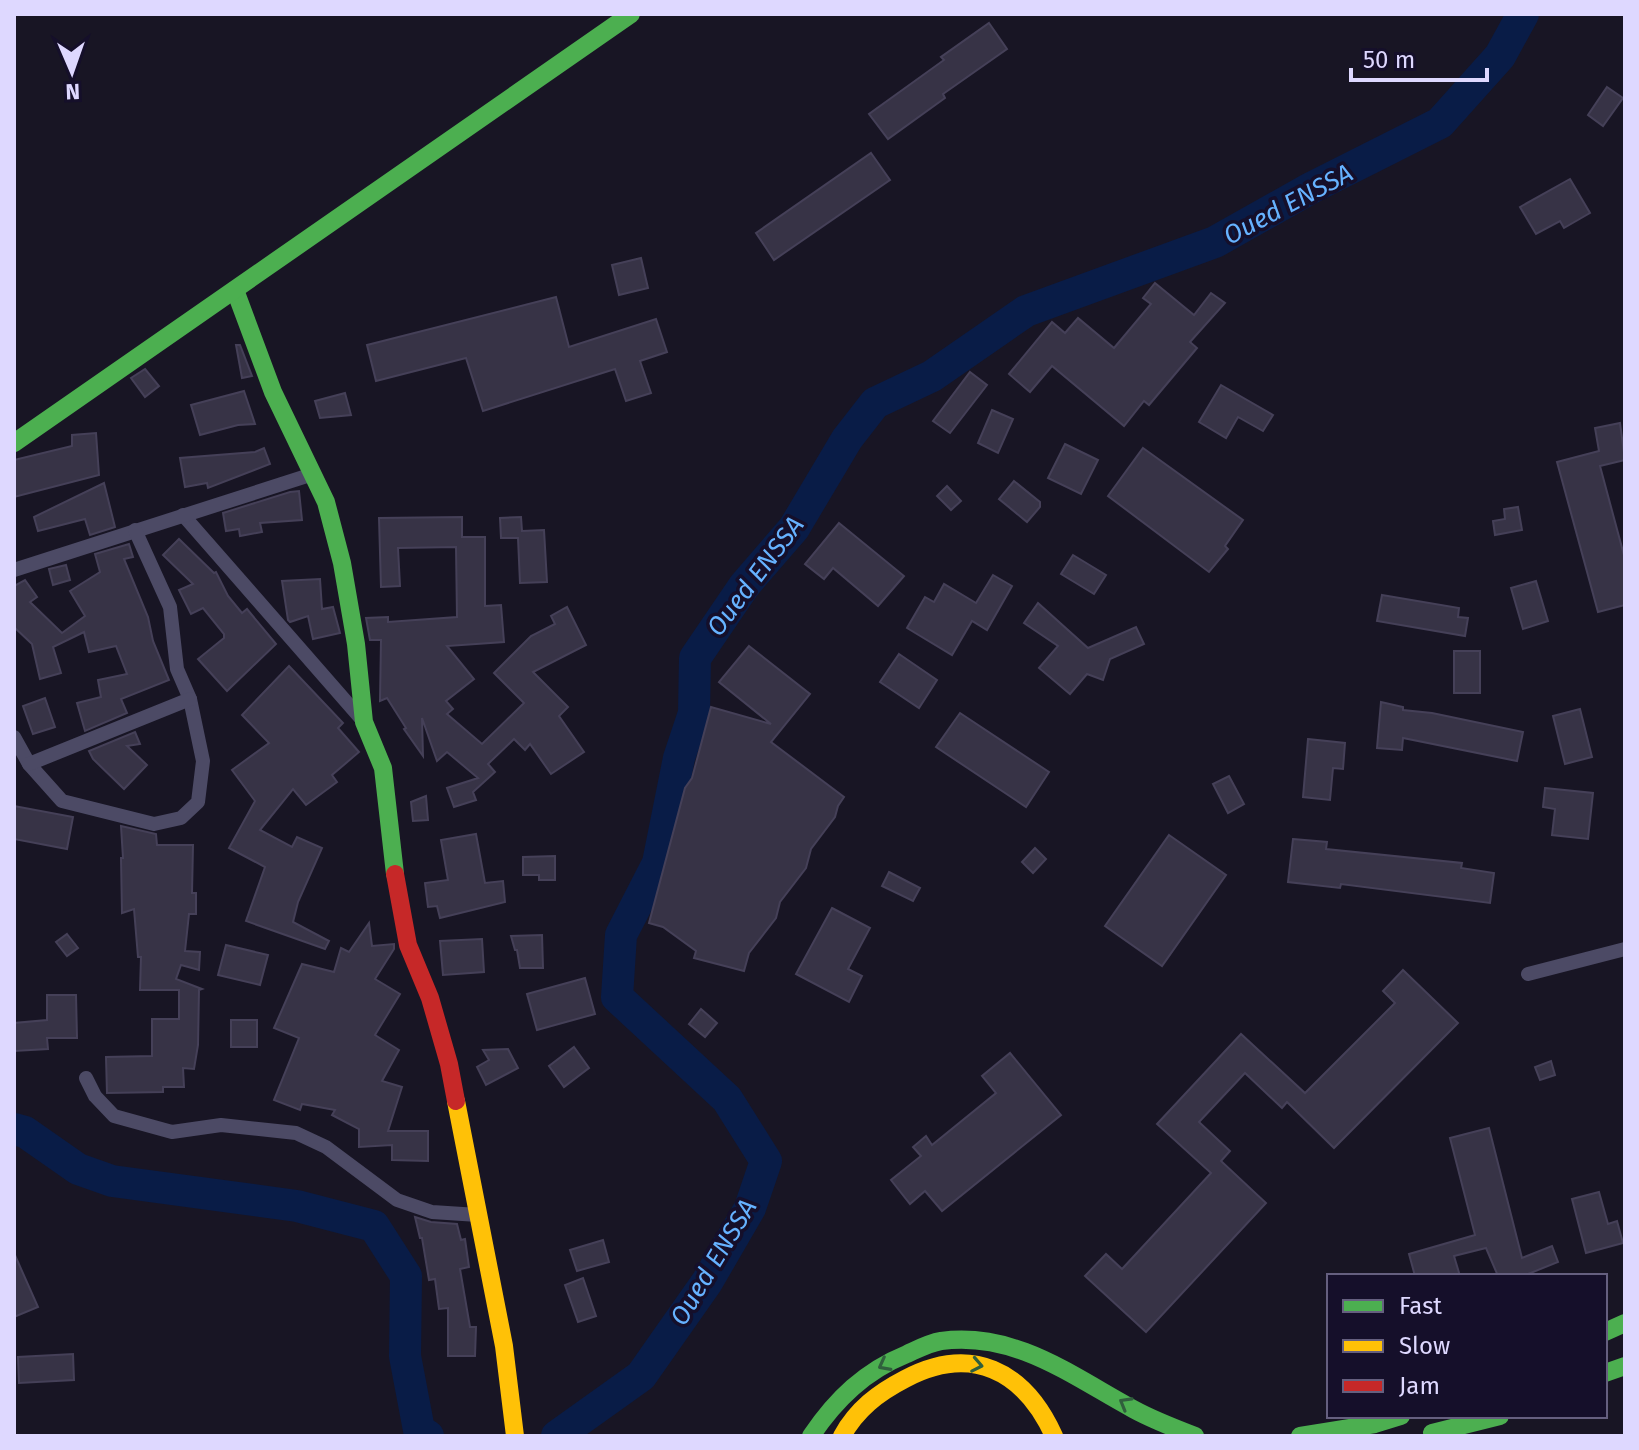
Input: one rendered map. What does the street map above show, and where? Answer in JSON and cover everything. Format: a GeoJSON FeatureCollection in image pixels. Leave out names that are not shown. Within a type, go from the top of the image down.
{"type":"FeatureCollection","features":[{"type":"Feature","properties":{"kind":"main road"},"geometry":{"type":"LineString","coordinates":[[14,443],[631,14]]}},
{"type":"Feature","properties":{"kind":"main road"},"geometry":{"type":"LineString","coordinates":[[235,290],[273,392],[326,502],[342,563],[356,644],[364,722],[383,768],[398,898],[406,933],[430,998],[449,1064],[504,1346],[515,1436]]}},
{"type":"Feature","properties":{"kind":"main road"},"geometry":{"type":"LineString","coordinates":[[811,1436],[835,1400],[885,1362],[939,1341],[973,1340],[1007,1345],[1044,1357],[1147,1416],[1195,1436]]}},
{"type":"Feature","properties":{"kind":"main road"},"geometry":{"type":"LineString","coordinates":[[842,1436],[867,1403],[890,1386],[945,1363],[966,1362],[990,1367],[1015,1381],[1038,1404],[1054,1436]]}},
{"type":"Feature","properties":{"kind":"main road"},"geometry":{"type":"LineString","coordinates":[[1332,1436],[1394,1418]]}},
{"type":"Feature","properties":{"kind":"main road"},"geometry":{"type":"LineString","coordinates":[[1427,1435],[1477,1418]]}},
{"type":"Feature","properties":{"kind":"main road"},"geometry":{"type":"LineString","coordinates":[[1427,1435],[1492,1418]]}},
{"type":"Feature","properties":{"kind":"main road"},"geometry":{"type":"LineString","coordinates":[[1300,1436],[1375,1424]]}},
{"type":"Feature","properties":{"kind":"street"},"geometry":{"type":"LineString","coordinates":[[14,570],[313,474]]}},
{"type":"Feature","properties":{"kind":"street"},"geometry":{"type":"LineString","coordinates":[[183,515],[364,722]]}},
{"type":"Feature","properties":{"kind":"street"},"geometry":{"type":"LineString","coordinates":[[14,737],[29,764],[62,801],[154,824],[181,818],[198,802],[203,761],[190,699],[177,669],[170,607],[135,530]]}},
{"type":"Feature","properties":{"kind":"street"},"geometry":{"type":"LineString","coordinates":[[29,764],[190,699]]}},
{"type":"Feature","properties":{"kind":"street"},"geometry":{"type":"LineString","coordinates":[[1528,974],[1625,949]]}},
{"type":"Feature","properties":{"kind":"street"},"geometry":{"type":"LineString","coordinates":[[86,1078],[95,1096],[114,1116],[172,1132],[221,1125],[296,1133],[326,1147],[397,1200],[432,1212],[478,1215]]}},
{"type":"Feature","properties":{"kind":"building"},"geometry":{"type":"Polygon","coordinates":[[[989,23],[1007,49],[943,94],[945,98],[888,139],[869,114],[989,23]]]}},
{"type":"Feature","properties":{"kind":"building"},"geometry":{"type":"Polygon","coordinates":[[[1607,87],[1623,98],[1603,126],[1588,115],[1607,87]]]}},
{"type":"Feature","properties":{"kind":"building"},"geometry":{"type":"Polygon","coordinates":[[[871,153],[890,180],[774,260],[756,233],[871,153]]]}},
{"type":"Feature","properties":{"kind":"building"},"geometry":{"type":"Polygon","coordinates":[[[1570,179],[1590,213],[1564,228],[1560,221],[1536,234],[1520,207],[1570,179]]]}},
{"type":"Feature","properties":{"kind":"building"},"geometry":{"type":"Polygon","coordinates":[[[641,258],[648,288],[619,295],[612,265],[641,258]]]}},
{"type":"Feature","properties":{"kind":"building"},"geometry":{"type":"Polygon","coordinates":[[[1155,283],[1194,315],[1211,293],[1225,303],[1190,342],[1197,348],[1149,405],[1144,401],[1124,426],[1052,366],[1030,392],[1009,374],[1052,322],[1065,333],[1078,318],[1114,348],[1151,304],[1143,298],[1155,283]]]}},
{"type":"Feature","properties":{"kind":"building"},"geometry":{"type":"Polygon","coordinates":[[[556,297],[569,347],[656,319],[667,352],[640,361],[651,393],[626,401],[615,369],[483,411],[466,358],[376,381],[367,345],[556,297]]]}},
{"type":"Feature","properties":{"kind":"building"},"geometry":{"type":"Polygon","coordinates":[[[236,345],[240,345],[252,376],[242,378],[236,345]]]}},
{"type":"Feature","properties":{"kind":"building"},"geometry":{"type":"Polygon","coordinates":[[[145,369],[159,386],[145,397],[131,378],[145,369]]]}},
{"type":"Feature","properties":{"kind":"building"},"geometry":{"type":"Polygon","coordinates":[[[970,372],[987,385],[950,433],[933,421],[970,372]]]}},
{"type":"Feature","properties":{"kind":"building"},"geometry":{"type":"Polygon","coordinates":[[[1221,385],[1273,415],[1263,431],[1238,417],[1226,438],[1199,422],[1221,385]]]}},
{"type":"Feature","properties":{"kind":"building"},"geometry":{"type":"Polygon","coordinates":[[[244,391],[255,424],[200,435],[191,405],[244,391]]]}},
{"type":"Feature","properties":{"kind":"building"},"geometry":{"type":"Polygon","coordinates":[[[345,393],[351,415],[320,418],[315,401],[345,393]]]}},
{"type":"Feature","properties":{"kind":"building"},"geometry":{"type":"Polygon","coordinates":[[[992,410],[1013,419],[998,453],[978,443],[992,410]]]}},
{"type":"Feature","properties":{"kind":"building"},"geometry":{"type":"Polygon","coordinates":[[[1620,423],[1625,460],[1600,466],[1625,559],[1625,605],[1598,612],[1557,462],[1599,451],[1595,428],[1620,423]]]}},
{"type":"Feature","properties":{"kind":"building"},"geometry":{"type":"Polygon","coordinates":[[[96,433],[99,475],[14,497],[14,460],[72,446],[72,435],[96,433]]]}},
{"type":"Feature","properties":{"kind":"building"},"geometry":{"type":"Polygon","coordinates":[[[1065,444],[1098,460],[1081,494],[1048,478],[1065,444]]]}},
{"type":"Feature","properties":{"kind":"building"},"geometry":{"type":"Polygon","coordinates":[[[264,448],[270,464],[208,488],[207,483],[185,487],[180,458],[255,452],[264,448]]]}},
{"type":"Feature","properties":{"kind":"building"},"geometry":{"type":"Polygon","coordinates":[[[1143,448],[1243,520],[1225,546],[1228,549],[1209,572],[1108,496],[1143,448]]]}},
{"type":"Feature","properties":{"kind":"building"},"geometry":{"type":"Polygon","coordinates":[[[1014,481],[1040,502],[1040,507],[1027,522],[999,499],[1014,481]]]}},
{"type":"Feature","properties":{"kind":"building"},"geometry":{"type":"Polygon","coordinates":[[[104,483],[115,527],[90,535],[85,519],[38,531],[34,517],[104,483]]]}},
{"type":"Feature","properties":{"kind":"building"},"geometry":{"type":"Polygon","coordinates":[[[947,486],[961,501],[951,510],[937,496],[947,486]]]}},
{"type":"Feature","properties":{"kind":"building"},"geometry":{"type":"Polygon","coordinates":[[[299,491],[302,520],[260,523],[262,532],[240,536],[239,529],[226,531],[223,513],[299,491]]]}},
{"type":"Feature","properties":{"kind":"building"},"geometry":{"type":"Polygon","coordinates":[[[1518,507],[1522,530],[1495,535],[1493,521],[1505,519],[1504,509],[1518,507]]]}},
{"type":"Feature","properties":{"kind":"building"},"geometry":{"type":"Polygon","coordinates":[[[462,517],[462,537],[485,537],[485,606],[501,605],[504,642],[447,646],[474,679],[446,701],[453,709],[447,714],[482,744],[524,703],[494,673],[531,636],[555,624],[551,616],[567,607],[586,645],[533,672],[568,707],[559,716],[584,752],[551,774],[530,744],[525,750],[514,739],[488,764],[495,772],[473,792],[476,800],[454,807],[447,788],[478,778],[447,752],[437,761],[422,718],[423,756],[387,698],[380,701],[381,640],[370,640],[366,618],[388,617],[388,622],[457,617],[456,547],[398,548],[400,586],[381,587],[379,518],[462,517]]]}},
{"type":"Feature","properties":{"kind":"building"},"geometry":{"type":"Polygon","coordinates":[[[521,517],[522,531],[544,530],[547,582],[520,583],[518,538],[501,538],[500,518],[521,517]]]}},
{"type":"Feature","properties":{"kind":"building"},"geometry":{"type":"Polygon","coordinates":[[[839,523],[904,576],[878,606],[833,568],[824,579],[805,564],[839,523]]]}},
{"type":"Feature","properties":{"kind":"building"},"geometry":{"type":"Polygon","coordinates":[[[179,539],[216,572],[228,596],[242,613],[247,609],[276,644],[227,691],[198,659],[224,638],[224,634],[203,608],[191,614],[179,590],[193,584],[163,555],[179,539]]]}},
{"type":"Feature","properties":{"kind":"building"},"geometry":{"type":"Polygon","coordinates":[[[129,544],[133,557],[124,559],[169,680],[121,699],[127,713],[85,731],[77,703],[101,697],[98,680],[127,674],[116,646],[89,652],[84,632],[53,647],[61,673],[40,679],[32,644],[14,627],[14,586],[25,580],[37,597],[30,602],[62,633],[85,616],[70,591],[100,572],[95,554],[129,544]]]}},
{"type":"Feature","properties":{"kind":"building"},"geometry":{"type":"Polygon","coordinates":[[[1073,555],[1106,575],[1094,594],[1061,574],[1073,555]]]}},
{"type":"Feature","properties":{"kind":"building"},"geometry":{"type":"Polygon","coordinates":[[[66,565],[70,580],[53,585],[49,569],[66,565]]]}},
{"type":"Feature","properties":{"kind":"building"},"geometry":{"type":"Polygon","coordinates":[[[993,575],[1012,586],[987,630],[972,621],[952,655],[907,628],[925,597],[934,602],[944,584],[976,603],[993,575]]]}},
{"type":"Feature","properties":{"kind":"building"},"geometry":{"type":"Polygon","coordinates":[[[320,579],[322,609],[333,607],[340,633],[313,639],[308,616],[288,620],[282,581],[320,579]]]}},
{"type":"Feature","properties":{"kind":"building"},"geometry":{"type":"Polygon","coordinates":[[[1536,581],[1548,621],[1523,629],[1511,588],[1536,581]]]}},
{"type":"Feature","properties":{"kind":"building"},"geometry":{"type":"Polygon","coordinates":[[[1382,595],[1459,608],[1458,617],[1468,618],[1465,636],[1377,621],[1382,595]]]}},
{"type":"Feature","properties":{"kind":"building"},"geometry":{"type":"Polygon","coordinates":[[[1038,603],[1088,648],[1136,627],[1144,644],[1110,659],[1103,680],[1087,674],[1070,694],[1039,668],[1058,646],[1024,623],[1038,603]]]}},
{"type":"Feature","properties":{"kind":"building"},"geometry":{"type":"Polygon","coordinates":[[[749,646],[810,694],[771,742],[844,797],[835,817],[811,849],[806,868],[780,902],[776,918],[749,953],[744,971],[694,958],[696,951],[663,927],[649,923],[685,788],[692,778],[711,707],[771,724],[719,682],[749,646]]]}},
{"type":"Feature","properties":{"kind":"building"},"geometry":{"type":"Polygon","coordinates":[[[1454,651],[1480,651],[1480,693],[1454,693],[1454,651]]]}},
{"type":"Feature","properties":{"kind":"building"},"geometry":{"type":"Polygon","coordinates":[[[899,654],[937,680],[919,708],[880,682],[899,654]]]}},
{"type":"Feature","properties":{"kind":"building"},"geometry":{"type":"Polygon","coordinates":[[[289,666],[343,723],[338,728],[359,752],[332,775],[337,782],[306,805],[293,789],[260,830],[292,847],[297,837],[322,848],[298,902],[293,922],[329,941],[325,949],[246,921],[265,867],[229,848],[255,801],[232,770],[269,743],[242,715],[289,666]]]}},
{"type":"Feature","properties":{"kind":"building"},"geometry":{"type":"Polygon","coordinates":[[[45,698],[55,727],[33,734],[23,706],[45,698]]]}},
{"type":"Feature","properties":{"kind":"building"},"geometry":{"type":"Polygon","coordinates":[[[1381,702],[1403,707],[1403,710],[1523,732],[1517,761],[1403,738],[1402,750],[1377,748],[1381,702]]]}},
{"type":"Feature","properties":{"kind":"building"},"geometry":{"type":"Polygon","coordinates":[[[1580,709],[1592,757],[1565,764],[1553,716],[1580,709]]]}},
{"type":"Feature","properties":{"kind":"building"},"geometry":{"type":"Polygon","coordinates":[[[960,713],[1049,772],[1026,807],[936,747],[960,713]]]}},
{"type":"Feature","properties":{"kind":"building"},"geometry":{"type":"Polygon","coordinates":[[[135,732],[140,744],[127,746],[147,765],[124,789],[93,759],[89,751],[135,732]]]}},
{"type":"Feature","properties":{"kind":"building"},"geometry":{"type":"Polygon","coordinates":[[[1308,739],[1345,743],[1343,769],[1333,768],[1330,800],[1303,797],[1308,739]]]}},
{"type":"Feature","properties":{"kind":"building"},"geometry":{"type":"Polygon","coordinates":[[[1229,776],[1244,804],[1228,813],[1213,784],[1229,776]]]}},
{"type":"Feature","properties":{"kind":"building"},"geometry":{"type":"Polygon","coordinates":[[[1545,788],[1593,793],[1588,839],[1552,835],[1555,809],[1543,807],[1545,788]]]}},
{"type":"Feature","properties":{"kind":"building"},"geometry":{"type":"Polygon","coordinates":[[[426,796],[428,820],[413,821],[411,802],[426,796]]]}},
{"type":"Feature","properties":{"kind":"building"},"geometry":{"type":"Polygon","coordinates":[[[14,806],[73,817],[67,849],[14,839],[14,806]]]}},
{"type":"Feature","properties":{"kind":"building"},"geometry":{"type":"Polygon","coordinates":[[[121,826],[156,834],[157,845],[193,845],[192,893],[196,893],[196,914],[189,914],[185,951],[200,952],[199,970],[181,965],[176,979],[202,989],[199,990],[198,1045],[194,1069],[183,1068],[184,1087],[163,1087],[163,1092],[107,1093],[106,1057],[152,1056],[152,1019],[179,1019],[179,990],[140,990],[141,957],[138,957],[134,909],[122,913],[121,826]]]}},
{"type":"Feature","properties":{"kind":"building"},"geometry":{"type":"Polygon","coordinates":[[[476,834],[485,883],[503,881],[505,902],[440,918],[437,906],[428,907],[425,883],[448,880],[441,840],[476,834]]]}},
{"type":"Feature","properties":{"kind":"building"},"geometry":{"type":"Polygon","coordinates":[[[1169,835],[1226,875],[1162,966],[1105,926],[1169,835]]]}},
{"type":"Feature","properties":{"kind":"building"},"geometry":{"type":"Polygon","coordinates":[[[1293,839],[1327,842],[1326,849],[1462,863],[1461,868],[1494,873],[1490,903],[1341,884],[1340,888],[1288,882],[1293,839]]]}},
{"type":"Feature","properties":{"kind":"building"},"geometry":{"type":"Polygon","coordinates":[[[1035,848],[1046,859],[1033,873],[1022,862],[1035,848]]]}},
{"type":"Feature","properties":{"kind":"building"},"geometry":{"type":"Polygon","coordinates":[[[555,856],[555,880],[539,880],[539,875],[523,875],[523,857],[555,856]]]}},
{"type":"Feature","properties":{"kind":"building"},"geometry":{"type":"Polygon","coordinates":[[[889,872],[920,888],[913,901],[882,886],[889,872]]]}},
{"type":"Feature","properties":{"kind":"building"},"geometry":{"type":"Polygon","coordinates":[[[832,908],[870,928],[848,969],[862,976],[849,1002],[796,974],[832,908]]]}},
{"type":"Feature","properties":{"kind":"building"},"geometry":{"type":"Polygon","coordinates":[[[369,923],[372,946],[394,944],[375,979],[400,994],[375,1035],[399,1050],[382,1081],[402,1087],[388,1131],[428,1131],[428,1161],[392,1160],[392,1145],[359,1147],[359,1129],[332,1115],[335,1110],[302,1104],[300,1110],[274,1100],[299,1038],[274,1028],[302,964],[334,972],[341,948],[349,952],[369,923]]]}},
{"type":"Feature","properties":{"kind":"building"},"geometry":{"type":"Polygon","coordinates":[[[67,934],[78,948],[67,956],[56,942],[67,934]]]}},
{"type":"Feature","properties":{"kind":"building"},"geometry":{"type":"Polygon","coordinates":[[[542,935],[543,968],[520,968],[511,936],[542,935]]]}},
{"type":"Feature","properties":{"kind":"building"},"geometry":{"type":"Polygon","coordinates":[[[482,939],[484,972],[443,975],[440,941],[482,939]]]}},
{"type":"Feature","properties":{"kind":"building"},"geometry":{"type":"Polygon","coordinates":[[[226,945],[268,955],[260,985],[218,975],[226,945]]]}},
{"type":"Feature","properties":{"kind":"building"},"geometry":{"type":"Polygon","coordinates":[[[1403,970],[1458,1023],[1334,1148],[1287,1102],[1282,1108],[1245,1073],[1199,1122],[1230,1151],[1221,1161],[1266,1203],[1146,1332],[1085,1276],[1106,1254],[1122,1269],[1211,1173],[1157,1124],[1241,1034],[1305,1093],[1395,1003],[1383,991],[1403,970]]]}},
{"type":"Feature","properties":{"kind":"building"},"geometry":{"type":"Polygon","coordinates":[[[585,978],[595,1014],[537,1030],[527,994],[585,978]]]}},
{"type":"Feature","properties":{"kind":"building"},"geometry":{"type":"Polygon","coordinates":[[[47,995],[76,995],[77,1038],[47,1038],[48,1049],[14,1051],[14,1023],[47,1020],[47,995]]]}},
{"type":"Feature","properties":{"kind":"building"},"geometry":{"type":"Polygon","coordinates":[[[701,1009],[717,1023],[705,1037],[689,1024],[701,1009]]]}},
{"type":"Feature","properties":{"kind":"building"},"geometry":{"type":"Polygon","coordinates":[[[231,1020],[257,1020],[257,1047],[231,1047],[231,1020]]]}},
{"type":"Feature","properties":{"kind":"building"},"geometry":{"type":"Polygon","coordinates":[[[574,1047],[589,1068],[564,1087],[549,1066],[574,1047]]]}},
{"type":"Feature","properties":{"kind":"building"},"geometry":{"type":"Polygon","coordinates":[[[508,1049],[518,1068],[486,1085],[477,1067],[489,1060],[483,1050],[508,1049]]]}},
{"type":"Feature","properties":{"kind":"building"},"geometry":{"type":"Polygon","coordinates":[[[1010,1053],[1061,1115],[942,1211],[925,1191],[910,1204],[891,1180],[921,1156],[913,1147],[926,1136],[932,1145],[996,1093],[982,1076],[1010,1053]]]}},
{"type":"Feature","properties":{"kind":"building"},"geometry":{"type":"Polygon","coordinates":[[[1551,1061],[1555,1075],[1540,1080],[1535,1067],[1551,1061]]]}},
{"type":"Feature","properties":{"kind":"building"},"geometry":{"type":"Polygon","coordinates":[[[1489,1128],[1522,1258],[1552,1246],[1558,1262],[1528,1274],[1497,1274],[1486,1248],[1454,1256],[1459,1274],[1414,1274],[1409,1254],[1475,1235],[1450,1138],[1489,1128]]]}},
{"type":"Feature","properties":{"kind":"building"},"geometry":{"type":"Polygon","coordinates":[[[1599,1192],[1608,1224],[1617,1221],[1623,1243],[1586,1253],[1572,1199],[1599,1192]]]}},
{"type":"Feature","properties":{"kind":"building"},"geometry":{"type":"Polygon","coordinates":[[[415,1217],[457,1224],[461,1240],[465,1239],[469,1267],[460,1269],[470,1327],[476,1327],[475,1356],[448,1356],[448,1308],[439,1309],[435,1279],[429,1280],[415,1217]]]}},
{"type":"Feature","properties":{"kind":"building"},"geometry":{"type":"Polygon","coordinates":[[[603,1240],[609,1262],[577,1271],[570,1250],[603,1240]]]}},
{"type":"Feature","properties":{"kind":"building"},"geometry":{"type":"Polygon","coordinates":[[[14,1253],[38,1307],[14,1317],[14,1253]]]}},
{"type":"Feature","properties":{"kind":"building"},"geometry":{"type":"Polygon","coordinates":[[[583,1278],[596,1316],[578,1322],[565,1285],[583,1278]]]}},
{"type":"Feature","properties":{"kind":"building"},"geometry":{"type":"Polygon","coordinates":[[[73,1354],[74,1380],[19,1383],[18,1357],[73,1354]]]}},
{"type":"Feature","properties":{"kind":"waterway","name":"Oued ENSSA"},"geometry":{"type":"LineString","coordinates":[[557,1436],[641,1376],[707,1282],[750,1208],[766,1161],[727,1099],[617,997],[621,935],[658,863],[679,758],[694,713],[695,658],[744,586],[794,528],[847,439],[875,403],[932,376],[1026,311],[1215,242],[1311,188],[1440,123],[1500,56],[1523,14]]}},
{"type":"Feature","properties":{"kind":"waterway","name":"Oued ENSSA"},"geometry":{"type":"LineString","coordinates":[[14,1129],[25,1132],[78,1169],[112,1181],[297,1206],[374,1226],[406,1276],[405,1356],[419,1430],[428,1436]]}},
{"type":"Feature","properties":{"kind":"traffic: fast"},"geometry":{"type":"LineString","coordinates":[[14,443],[631,14]]}},
{"type":"Feature","properties":{"kind":"traffic: fast"},"geometry":{"type":"LineString","coordinates":[[235,290],[273,392],[326,502],[342,563],[356,644],[364,722],[383,768],[395,874]]}},
{"type":"Feature","properties":{"kind":"traffic: fast"},"geometry":{"type":"LineString","coordinates":[[1607,1331],[1625,1323]]}},
{"type":"Feature","properties":{"kind":"traffic: fast"},"geometry":{"type":"LineString","coordinates":[[811,1436],[841,1398],[878,1369],[932,1343],[968,1340],[1018,1349],[1042,1359],[1141,1413],[1195,1436]]}},
{"type":"Feature","properties":{"kind":"traffic: fast"},"geometry":{"type":"LineString","coordinates":[[1607,1372],[1625,1366]]}},
{"type":"Feature","properties":{"kind":"traffic: fast"},"geometry":{"type":"LineString","coordinates":[[1300,1436],[1394,1418]]}},
{"type":"Feature","properties":{"kind":"traffic: fast"},"geometry":{"type":"LineString","coordinates":[[1432,1433],[1492,1418]]}},
{"type":"Feature","properties":{"kind":"traffic: slow"},"geometry":{"type":"LineString","coordinates":[[456,1101],[504,1346],[515,1436]]}},
{"type":"Feature","properties":{"kind":"traffic: slow"},"geometry":{"type":"LineString","coordinates":[[842,1436],[861,1410],[886,1390],[929,1369],[952,1364],[973,1364],[1011,1380],[1042,1413],[1054,1436]]}},
{"type":"Feature","properties":{"kind":"traffic: jam"},"geometry":{"type":"LineString","coordinates":[[395,874],[408,945],[430,998],[456,1101]]}}]}
